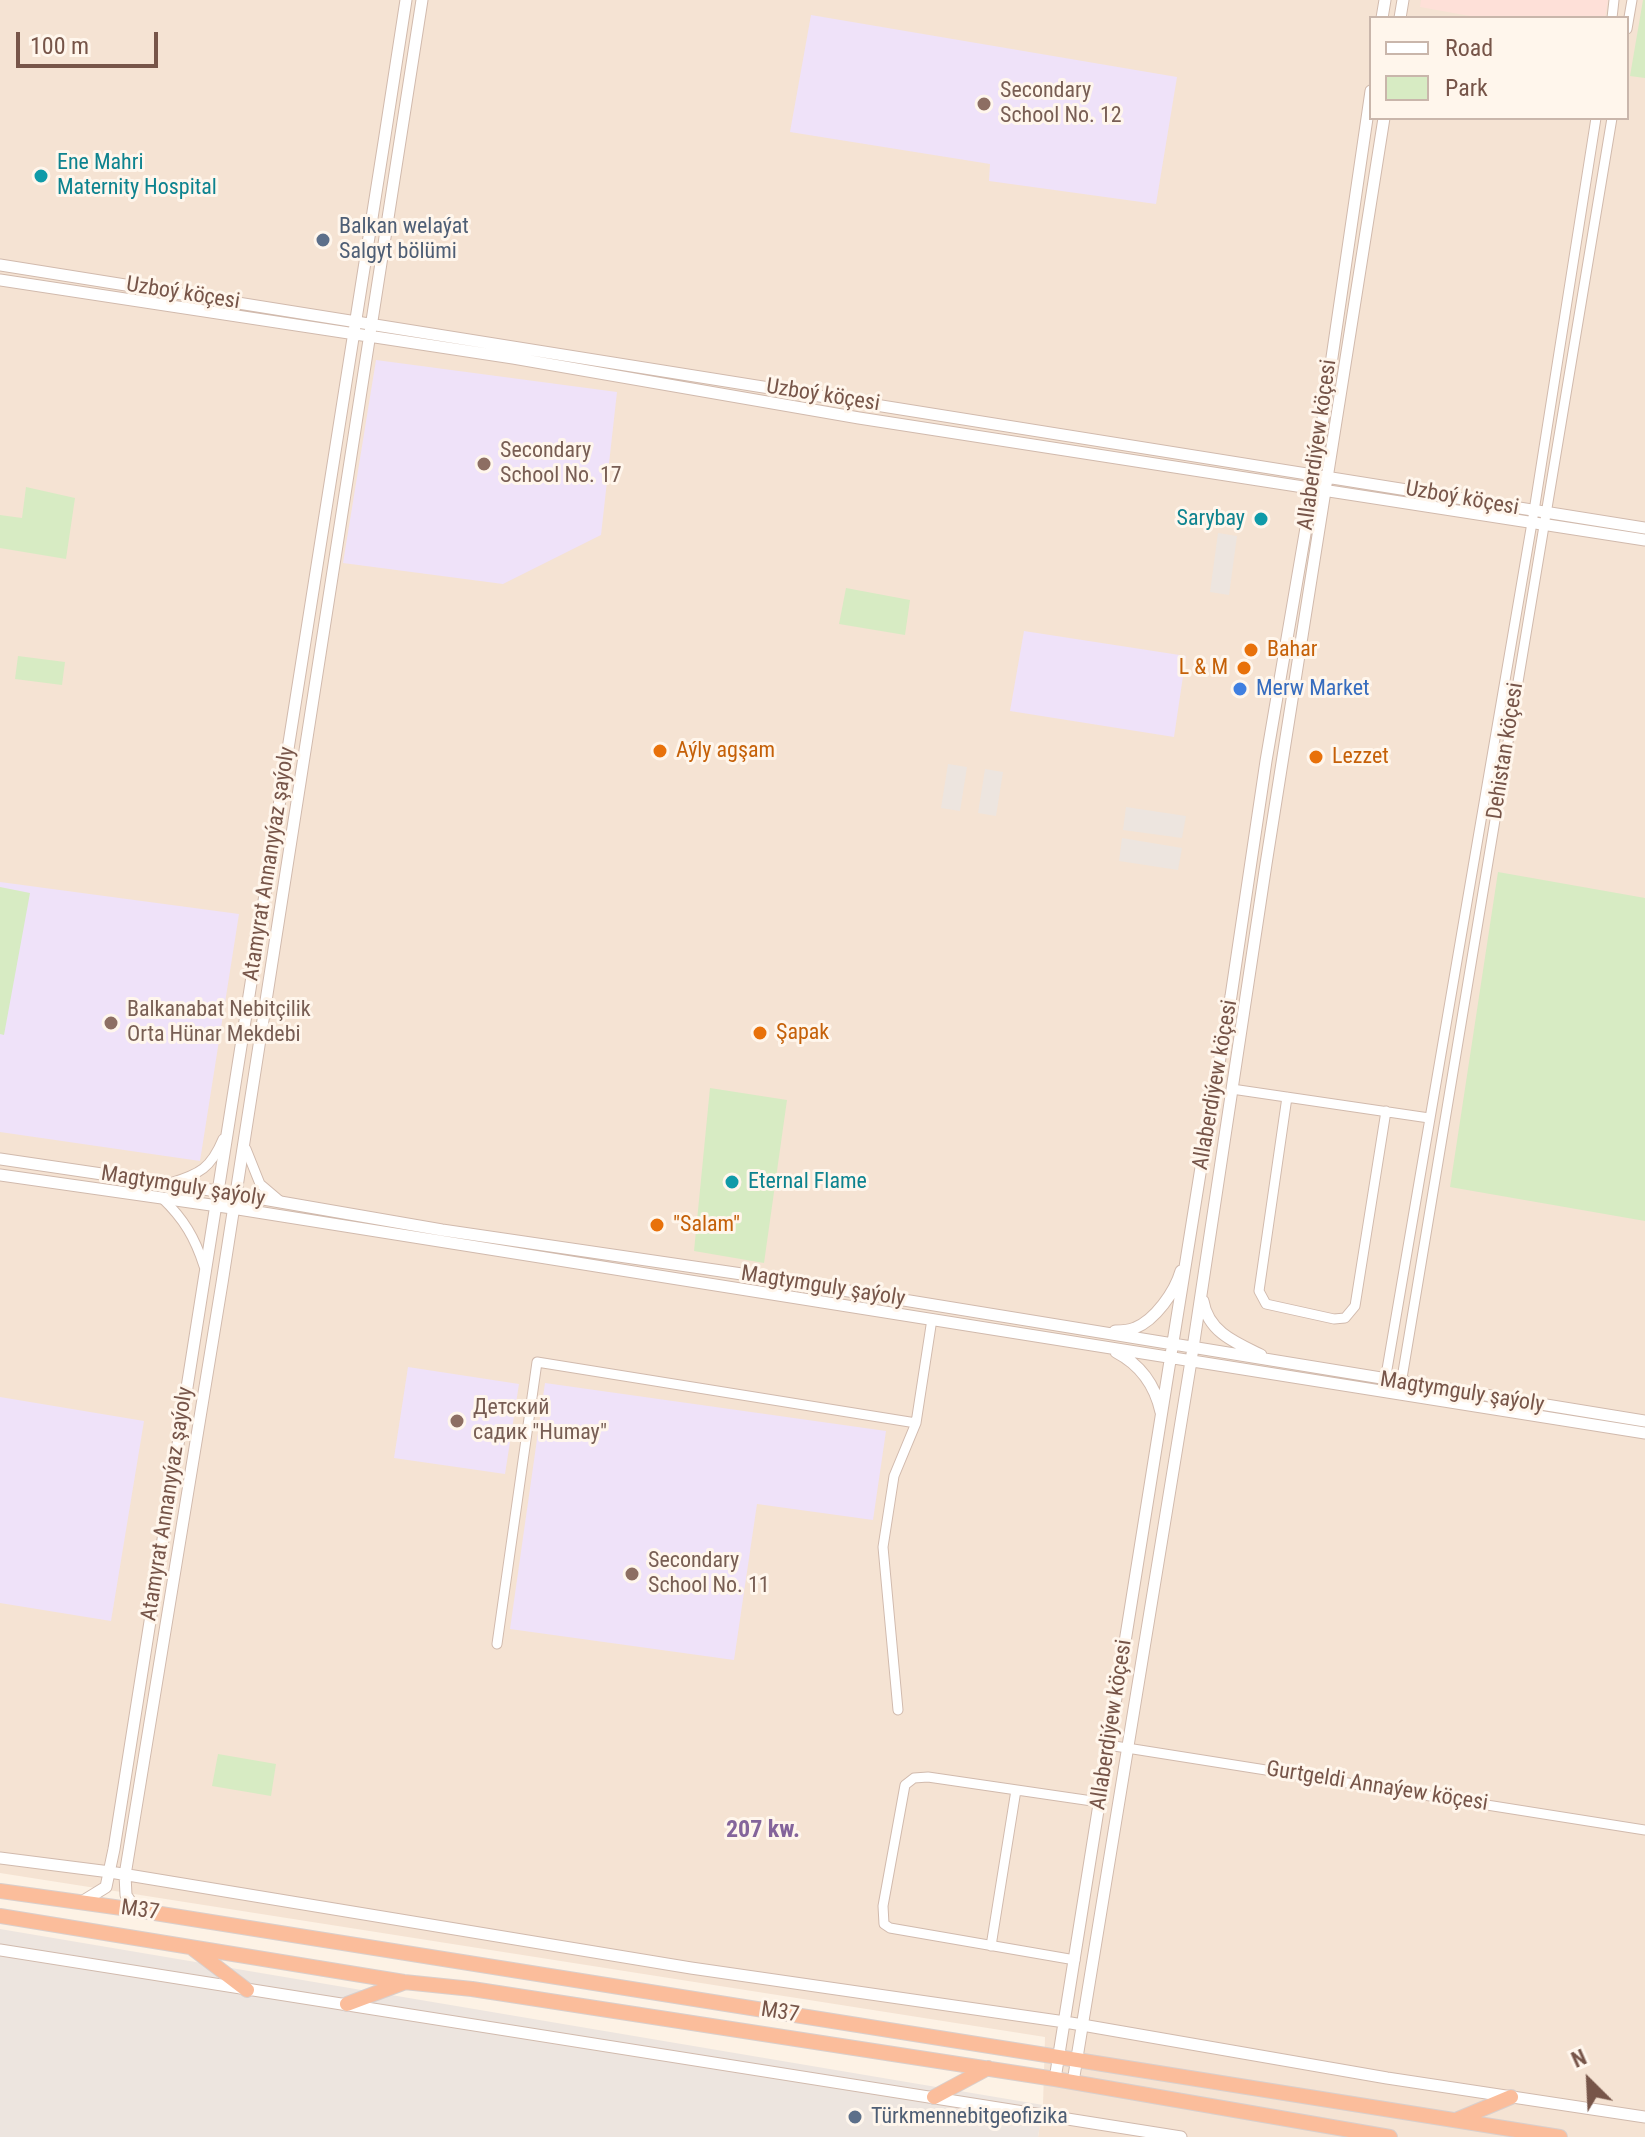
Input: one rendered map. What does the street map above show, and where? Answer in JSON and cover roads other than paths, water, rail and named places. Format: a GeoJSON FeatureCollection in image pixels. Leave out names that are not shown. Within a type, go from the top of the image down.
{"type":"FeatureCollection","features":[{"type":"Feature","properties":{"kind":"highway","name":"M37"},"geometry":{"type":"LineString","coordinates":[[0,1891],[136,1910],[1560,2137]]}},
{"type":"Feature","properties":{"kind":"highway","name":"M37"},"geometry":{"type":"LineString","coordinates":[[0,1916],[404,1982],[549,2000],[988,2068],[1390,2137]]}},
{"type":"Feature","properties":{"kind":"highway"},"geometry":{"type":"LineString","coordinates":[[189,1946],[247,1990]]}},
{"type":"Feature","properties":{"kind":"highway"},"geometry":{"type":"LineString","coordinates":[[347,2004],[404,1982]]}},
{"type":"Feature","properties":{"kind":"highway"},"geometry":{"type":"LineString","coordinates":[[934,2097],[988,2068]]}},
{"type":"Feature","properties":{"kind":"highway"},"geometry":{"type":"LineString","coordinates":[[1454,2120],[1511,2097]]}},
{"type":"Feature","properties":{"kind":"street","name":"Atamyrat Annanyýaz şaýoly"},"geometry":{"type":"LineString","coordinates":[[110,1872],[406,0]]}},
{"type":"Feature","properties":{"kind":"street","name":"Atamyrat Annanyýaz şaýoly"},"geometry":{"type":"LineString","coordinates":[[136,1910],[126,1895],[125,1875],[422,0]]}},
{"type":"Feature","properties":{"kind":"street","name":"Allaberdiýew köçesi"},"geometry":{"type":"LineString","coordinates":[[1073,2082],[1080,2024],[1191,1361],[1232,1089],[1369,106]]}},
{"type":"Feature","properties":{"kind":"street","name":"Allaberdiýew köçesi"},"geometry":{"type":"LineString","coordinates":[[1327,476],[1384,120]]}},
{"type":"Feature","properties":{"kind":"street","name":"Dehistan köçesi"},"geometry":{"type":"LineString","coordinates":[[1401,1384],[1538,517],[1596,120]]}},
{"type":"Feature","properties":{"kind":"street","name":"Dehistan köçesi"},"geometry":{"type":"LineString","coordinates":[[1385,1381],[1429,1118],[1612,120]]}},
{"type":"Feature","properties":{"kind":"street","name":"Uzboý köçesi"},"geometry":{"type":"LineString","coordinates":[[0,265],[371,323],[1318,483],[1327,476],[1645,540]]}},
{"type":"Feature","properties":{"kind":"street","name":"Uzboý köçesi"},"geometry":{"type":"LineString","coordinates":[[0,280],[513,358],[859,418],[1538,517],[1645,528]]}},
{"type":"Feature","properties":{"kind":"street","name":"Allaberdiýew köçesi"},"geometry":{"type":"LineString","coordinates":[[1055,2079],[1231,996],[1266,761],[1318,483]]}},
{"type":"Feature","properties":{"kind":"street"},"geometry":{"type":"LineString","coordinates":[[1232,1089],[1429,1118]]}},
{"type":"Feature","properties":{"kind":"street"},"geometry":{"type":"LineString","coordinates":[[1287,1097],[1259,1291],[1266,1304],[1334,1319],[1345,1318],[1355,1306],[1386,1111]]}},
{"type":"Feature","properties":{"kind":"street"},"geometry":{"type":"LineString","coordinates":[[169,1184],[190,1177],[215,1159],[226,1132]]}},
{"type":"Feature","properties":{"kind":"street"},"geometry":{"type":"LineString","coordinates":[[244,1139],[246,1156],[260,1184],[283,1203]]}},
{"type":"Feature","properties":{"kind":"street","name":"Magtymguly şaýoly"},"geometry":{"type":"LineString","coordinates":[[0,1159],[217,1191],[442,1230],[769,1278],[1401,1384],[1645,1421]]}},
{"type":"Feature","properties":{"kind":"street","name":"Magtymguly şaýoly"},"geometry":{"type":"LineString","coordinates":[[0,1175],[232,1208],[1645,1433]]}},
{"type":"Feature","properties":{"kind":"street"},"geometry":{"type":"LineString","coordinates":[[162,1198],[184,1221],[204,1266]]}},
{"type":"Feature","properties":{"kind":"street"},"geometry":{"type":"LineString","coordinates":[[1095,1333],[1134,1329],[1147,1321],[1165,1301],[1179,1278],[1190,1236]]}},
{"type":"Feature","properties":{"kind":"street"},"geometry":{"type":"LineString","coordinates":[[1201,1291],[1205,1313],[1224,1336],[1266,1357],[1284,1362]]}},
{"type":"Feature","properties":{"kind":"street"},"geometry":{"type":"LineString","coordinates":[[898,1710],[883,1547],[894,1476],[916,1423],[932,1319]]}},
{"type":"Feature","properties":{"kind":"street"},"geometry":{"type":"LineString","coordinates":[[1108,1348],[1121,1354],[1144,1373],[1158,1399],[1162,1419]]}},
{"type":"Feature","properties":{"kind":"street"},"geometry":{"type":"LineString","coordinates":[[497,1644],[537,1362],[916,1423]]}},
{"type":"Feature","properties":{"kind":"street","name":"Gurtgeldi Annaýew köçesi"},"geometry":{"type":"LineString","coordinates":[[1108,1745],[1645,1830]]}},
{"type":"Feature","properties":{"kind":"street"},"geometry":{"type":"LineString","coordinates":[[1075,1960],[890,1928],[884,1924],[883,1906],[905,1785],[914,1778],[928,1777],[1099,1802]]}},
{"type":"Feature","properties":{"kind":"street"},"geometry":{"type":"LineString","coordinates":[[991,1946],[1016,1790]]}},
{"type":"Feature","properties":{"kind":"street"},"geometry":{"type":"LineString","coordinates":[[0,1858],[110,1872],[691,1968],[1080,2024],[1645,2117]]}},
{"type":"Feature","properties":{"kind":"street"},"geometry":{"type":"LineString","coordinates":[[80,1903],[103,1890],[110,1872]]}},
{"type":"Feature","properties":{"kind":"street"},"geometry":{"type":"LineString","coordinates":[[0,1950],[1181,2137]]}},
{"type":"Feature","properties":{"kind":"place","name":"Secondary School No. 12"},"geometry":{"type":"Point","coordinates":[984,104]}},
{"type":"Feature","properties":{"kind":"place","name":"Ene Mahri Maternity Hospital"},"geometry":{"type":"Point","coordinates":[41,176]}},
{"type":"Feature","properties":{"kind":"place","name":"Balkan welaýat Salgyt bölümi"},"geometry":{"type":"Point","coordinates":[323,240]}},
{"type":"Feature","properties":{"kind":"place","name":"Secondary School No. 17"},"geometry":{"type":"Point","coordinates":[484,464]}},
{"type":"Feature","properties":{"kind":"place","name":"Sarybay"},"geometry":{"type":"Point","coordinates":[1261,519]}},
{"type":"Feature","properties":{"kind":"place","name":"Bahar"},"geometry":{"type":"Point","coordinates":[1251,650]}},
{"type":"Feature","properties":{"kind":"place","name":"L & M"},"geometry":{"type":"Point","coordinates":[1244,668]}},
{"type":"Feature","properties":{"kind":"place","name":"Merw Market"},"geometry":{"type":"Point","coordinates":[1240,689]}},
{"type":"Feature","properties":{"kind":"place","name":"Aýly agşam"},"geometry":{"type":"Point","coordinates":[660,751]}},
{"type":"Feature","properties":{"kind":"place","name":"Lezzet"},"geometry":{"type":"Point","coordinates":[1316,757]}},
{"type":"Feature","properties":{"kind":"place","name":"Balkanabat Nebitçilik Orta Hünar Mekdebi"},"geometry":{"type":"Point","coordinates":[111,1023]}},
{"type":"Feature","properties":{"kind":"place","name":"Şapak"},"geometry":{"type":"Point","coordinates":[760,1033]}},
{"type":"Feature","properties":{"kind":"place","name":"Eternal Flame"},"geometry":{"type":"Point","coordinates":[732,1182]}},
{"type":"Feature","properties":{"kind":"place","name":"\"Salam\""},"geometry":{"type":"Point","coordinates":[657,1225]}},
{"type":"Feature","properties":{"kind":"place","name":"Детский садик \"Humay\""},"geometry":{"type":"Point","coordinates":[457,1421]}},
{"type":"Feature","properties":{"kind":"place","name":"Secondary School No. 11"},"geometry":{"type":"Point","coordinates":[632,1574]}},
{"type":"Feature","properties":{"kind":"place","name":"Türkmennebitgeofizika"},"geometry":{"type":"Point","coordinates":[855,2117]}},
{"type":"Feature","properties":{"kind":"district","name":"207 kw."},"geometry":{"type":"Point","coordinates":[763,1831]}}]}
